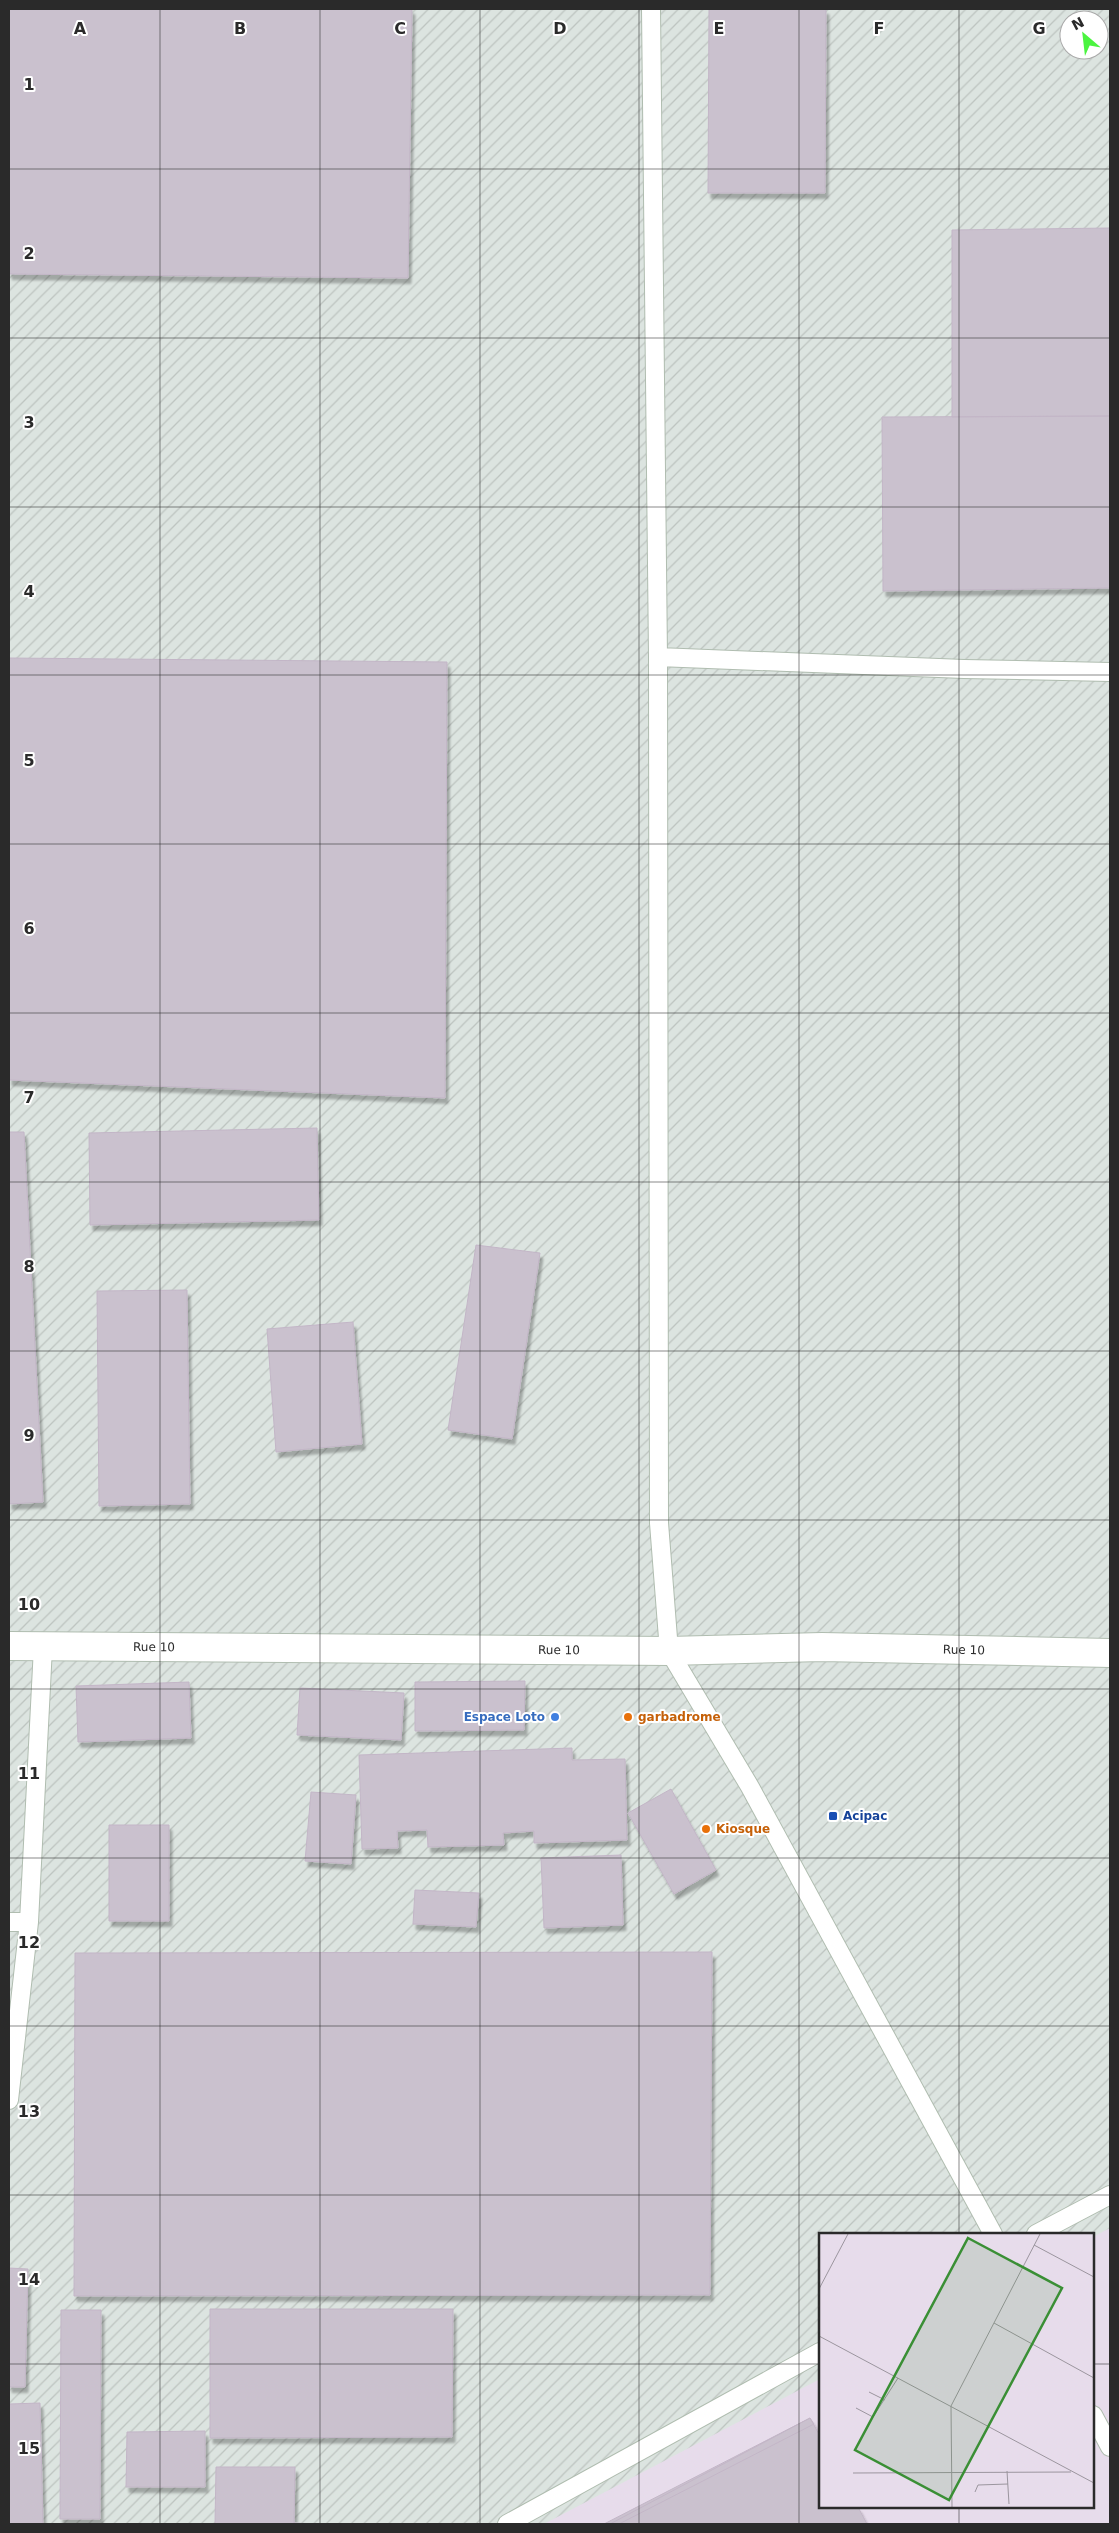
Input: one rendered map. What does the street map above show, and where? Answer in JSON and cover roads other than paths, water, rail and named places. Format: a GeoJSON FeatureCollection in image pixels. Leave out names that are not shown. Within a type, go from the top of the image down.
{"type":"FeatureCollection","features":[{"type":"Feature","properties":{"kind":"street","name":"Rue 10"},"geometry":{"type":"LineString","coordinates":[[9,1646],[670,1651],[822,1647],[1110,1653]]}},
{"type":"Feature","properties":{"kind":"lane"},"geometry":{"type":"LineString","coordinates":[[651,9],[658,657],[659,1523],[670,1651],[750,1787],[992,2233]]}},
{"type":"Feature","properties":{"kind":"lane"},"geometry":{"type":"LineString","coordinates":[[658,657],[964,670],[1110,672]]}},
{"type":"Feature","properties":{"kind":"lane"},"geometry":{"type":"LineString","coordinates":[[9,2100],[29,1922],[43,1647]]}},
{"type":"Feature","properties":{"kind":"lane"},"geometry":{"type":"LineString","coordinates":[[9,1922],[29,1922]]}},
{"type":"Feature","properties":{"kind":"lane"},"geometry":{"type":"LineString","coordinates":[[1038,2233],[1110,2195]]}},
{"type":"Feature","properties":{"kind":"lane"},"geometry":{"type":"LineString","coordinates":[[507,2524],[819,2353]]}},
{"type":"Feature","properties":{"kind":"lane"},"geometry":{"type":"LineString","coordinates":[[1094,2417],[1110,2447]]}},
{"type":"Feature","properties":{"kind":"place","name":"Espace Loto"},"geometry":{"type":"Point","coordinates":[555,1717]}},
{"type":"Feature","properties":{"kind":"place","name":"garbadrome"},"geometry":{"type":"Point","coordinates":[628,1717]}},
{"type":"Feature","properties":{"kind":"place","name":"Acipac"},"geometry":{"type":"Point","coordinates":[833,1816]}},
{"type":"Feature","properties":{"kind":"place","name":"Kiosque"},"geometry":{"type":"Point","coordinates":[706,1829]}}]}
